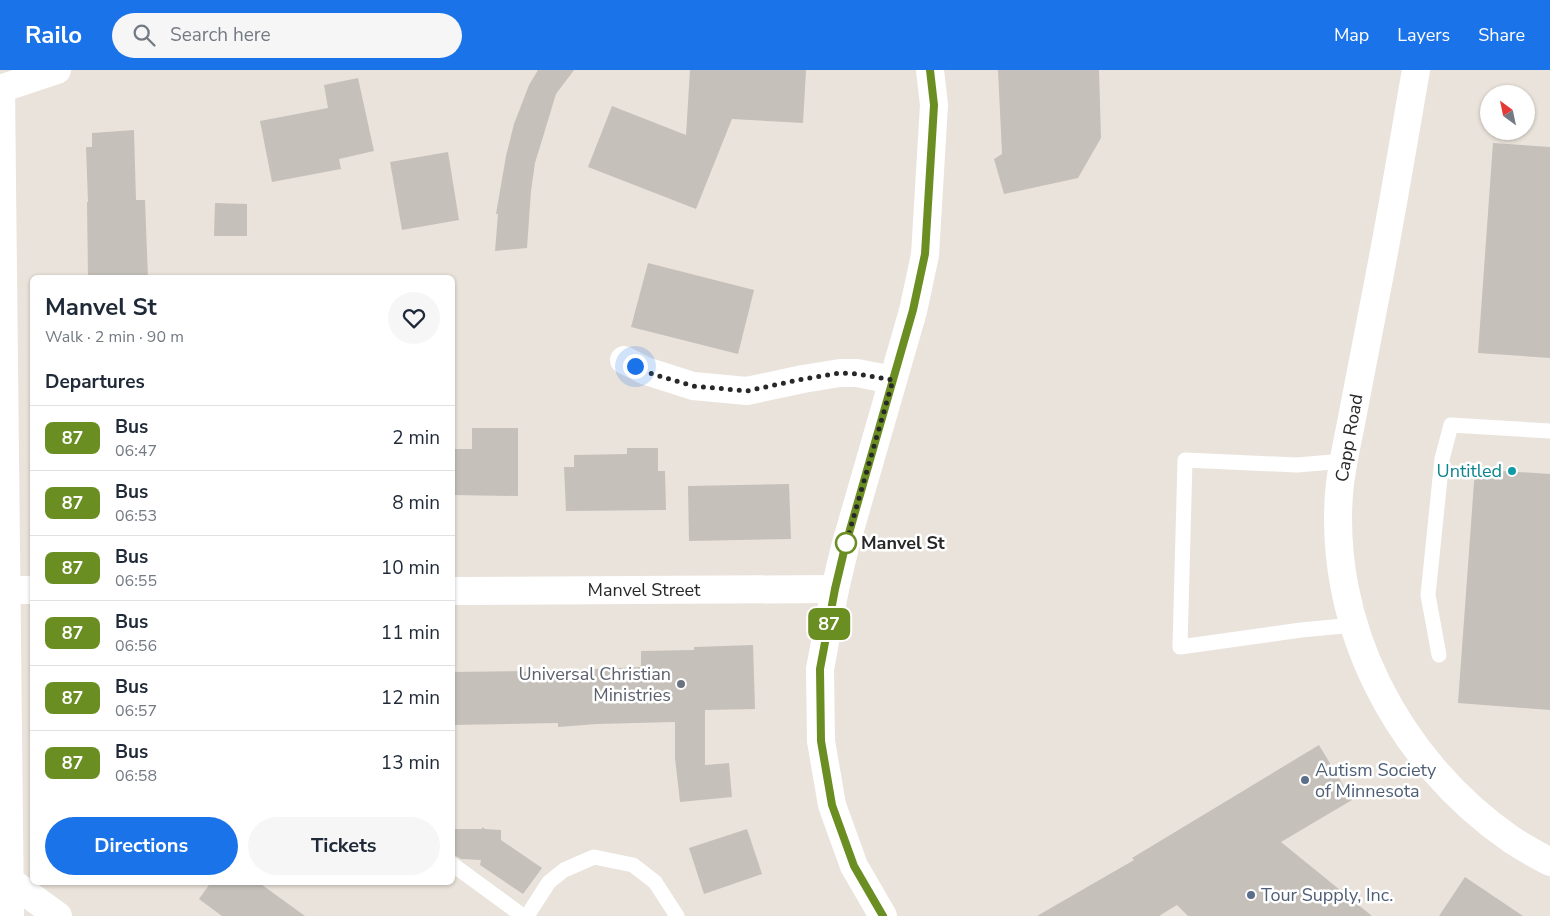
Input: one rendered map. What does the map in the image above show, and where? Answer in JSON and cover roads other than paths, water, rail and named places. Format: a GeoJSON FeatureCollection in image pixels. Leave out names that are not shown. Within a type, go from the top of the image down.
{"type":"FeatureCollection","features":[{"type":"Feature","properties":{"kind":"street"},"geometry":{"type":"LineString","coordinates":[[10,916],[13,590],[1,89],[57,70]]}},
{"type":"Feature","properties":{"kind":"street"},"geometry":{"type":"LineString","coordinates":[[883,916],[854,866],[832,805],[821,741],[820,669],[845,547],[913,310],[925,254],[934,105],[930,70]]}},
{"type":"Feature","properties":{"kind":"street","name":"Capp Road"},"geometry":{"type":"LineString","coordinates":[[1416,70],[1340,484],[1339,541],[1344,584],[1358,639],[1380,692],[1410,740],[1447,784],[1467,804],[1512,840],[1550,862]]}},
{"type":"Feature","properties":{"kind":"street"},"geometry":{"type":"LineString","coordinates":[[624,360],[646,372],[693,386],[747,391],[840,373],[893,380]]}},
{"type":"Feature","properties":{"kind":"street","name":"Manvel Street"},"geometry":{"type":"LineString","coordinates":[[455,591],[835,589]]}},
{"type":"Feature","properties":{"kind":"street"},"geometry":{"type":"LineString","coordinates":[[10,880],[58,916]]}},
{"type":"Feature","properties":{"kind":"lane"},"geometry":{"type":"LineString","coordinates":[[1439,655],[1428,596],[1442,459],[1451,425],[1550,431]]}},
{"type":"Feature","properties":{"kind":"lane"},"geometry":{"type":"LineString","coordinates":[[1344,460],[1297,465],[1185,460],[1180,647],[1301,630],[1354,626]]}},
{"type":"Feature","properties":{"kind":"lane"},"geometry":{"type":"LineString","coordinates":[[527,916],[549,882],[564,870],[594,857],[633,865],[655,882],[676,916]]}},
{"type":"Feature","properties":{"kind":"lane"},"geometry":{"type":"LineString","coordinates":[[455,866],[523,916]]}},
{"type":"Feature","properties":{"kind":"place","name":"Untitled"},"geometry":{"type":"Point","coordinates":[1512,471]}},
{"type":"Feature","properties":{"kind":"place","name":"Manvel St"},"geometry":{"type":"Point","coordinates":[846,543]}},
{"type":"Feature","properties":{"kind":"place","name":"Universal Christian Ministries"},"geometry":{"type":"Point","coordinates":[681,684]}},
{"type":"Feature","properties":{"kind":"place","name":"Autism Society of Minnesota"},"geometry":{"type":"Point","coordinates":[1305,780]}},
{"type":"Feature","properties":{"kind":"place","name":"Tour Supply, Inc."},"geometry":{"type":"Point","coordinates":[1251,895]}}]}
